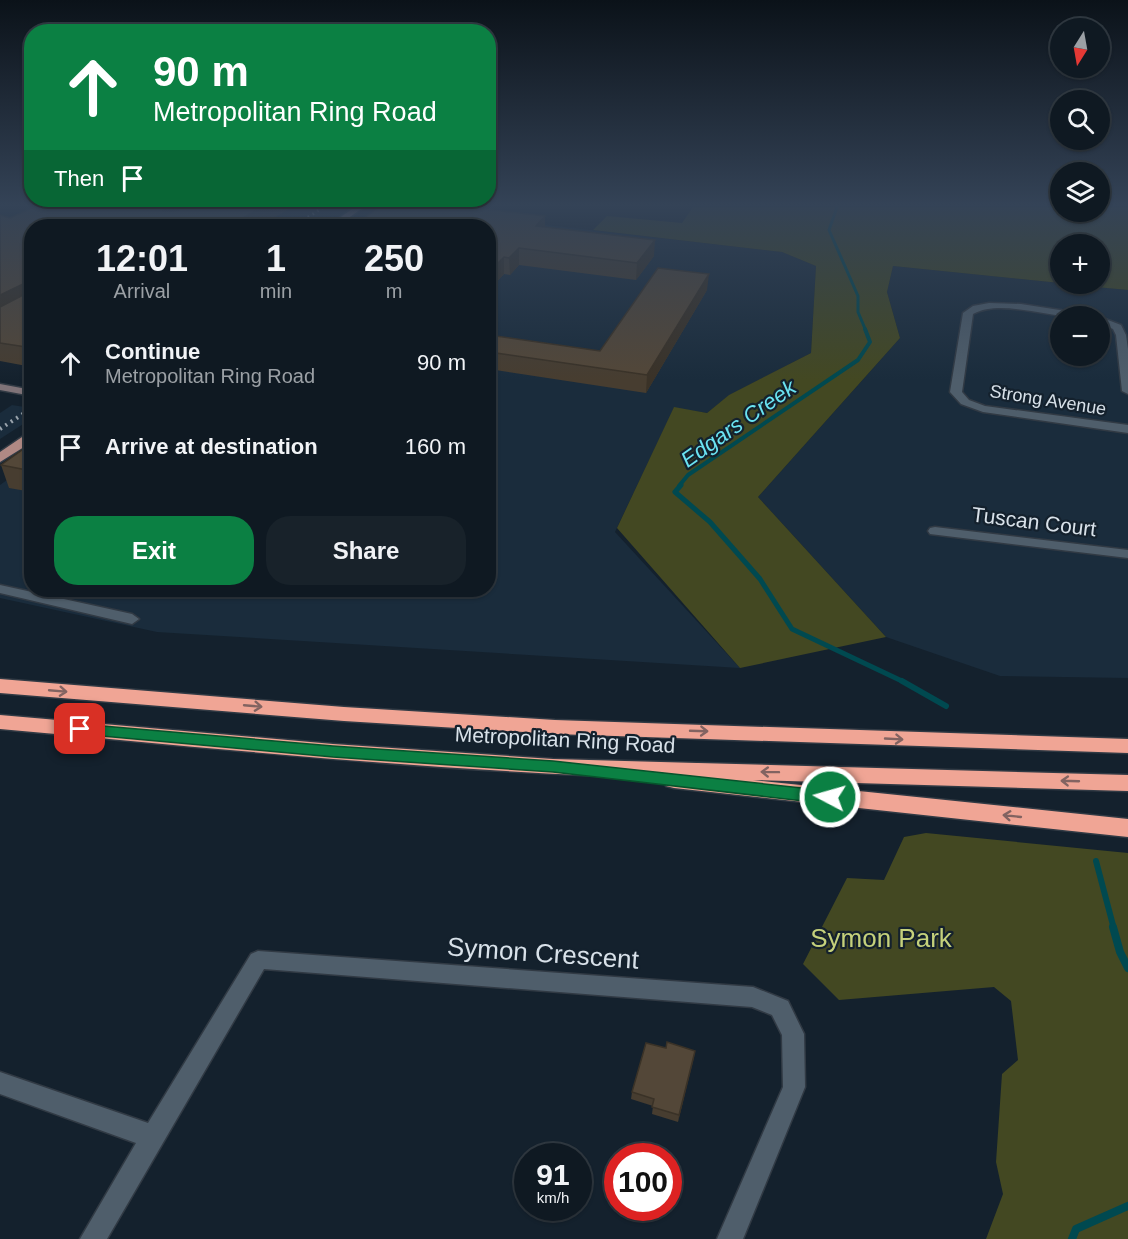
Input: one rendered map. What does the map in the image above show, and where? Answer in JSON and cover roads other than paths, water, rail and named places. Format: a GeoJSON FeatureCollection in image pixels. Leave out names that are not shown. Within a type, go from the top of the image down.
{"type":"FeatureCollection","features":[{"type":"Feature","properties":{"kind":"highway","name":"Metropolitan Ring Road"},"geometry":{"type":"LineString","coordinates":[[0,686],[344,714],[555,727],[1128,746]]}},
{"type":"Feature","properties":{"kind":"highway","name":"Metropolitan Ring Road"},"geometry":{"type":"LineString","coordinates":[[0,722],[333,751],[553,766],[1128,783]]}},
{"type":"Feature","properties":{"kind":"highway"},"geometry":{"type":"LineString","coordinates":[[952,741],[1128,734]]}},
{"type":"Feature","properties":{"kind":"highway"},"geometry":{"type":"LineString","coordinates":[[553,766],[1128,828]]}},
{"type":"Feature","properties":{"kind":"main road"},"geometry":{"type":"LineString","coordinates":[[0,387],[24,392]]}},
{"type":"Feature","properties":{"kind":"main road"},"geometry":{"type":"LineString","coordinates":[[0,458],[24,442]]}},
{"type":"Feature","properties":{"kind":"street","name":"Strong Avenue"},"geometry":{"type":"LineString","coordinates":[[1050,313],[993,306],[973,308],[968,313],[956,392],[964,402],[983,409],[1128,429]]}},
{"type":"Feature","properties":{"kind":"street"},"geometry":{"type":"LineString","coordinates":[[1110,324],[1117,327],[1121,334],[1128,391]]}},
{"type":"Feature","properties":{"kind":"street","name":"Tuscan Court"},"geometry":{"type":"LineString","coordinates":[[935,531],[1128,554]]}},
{"type":"Feature","properties":{"kind":"street"},"geometry":{"type":"LineString","coordinates":[[0,589],[24,594]]}},
{"type":"Feature","properties":{"kind":"street"},"geometry":{"type":"LineString","coordinates":[[35,597],[132,619]]}},
{"type":"Feature","properties":{"kind":"street","name":"Symon Crescent"},"geometry":{"type":"LineString","coordinates":[[153,1137],[258,960],[753,997],[780,1008],[793,1034],[794,1087],[730,1239]]}},
{"type":"Feature","properties":{"kind":"street"},"geometry":{"type":"LineString","coordinates":[[0,1083],[153,1137],[93,1239]]}},
{"type":"Feature","properties":{"kind":"waterway","name":"Edgars Creek"},"geometry":{"type":"LineString","coordinates":[[844,265],[858,296],[858,312],[866,331]]}},
{"type":"Feature","properties":{"kind":"waterway","name":"Edgars Creek"},"geometry":{"type":"LineString","coordinates":[[679,486],[688,475],[858,360],[870,342],[865,329]]}},
{"type":"Feature","properties":{"kind":"waterway","name":"Edgars Creek"},"geometry":{"type":"LineString","coordinates":[[681,485],[675,492],[710,522],[760,579],[792,629],[903,681]]}},
{"type":"Feature","properties":{"kind":"waterway","name":"Edgars Creek"},"geometry":{"type":"LineString","coordinates":[[903,681],[946,706]]}},
{"type":"Feature","properties":{"kind":"waterway","name":"Edgars Creek"},"geometry":{"type":"LineString","coordinates":[[1096,861],[1114,929]]}},
{"type":"Feature","properties":{"kind":"waterway","name":"Edgars Creek"},"geometry":{"type":"LineString","coordinates":[[1113,927],[1120,952],[1128,968]]}},
{"type":"Feature","properties":{"kind":"waterway","name":"Edgars Creek"},"geometry":{"type":"LineString","coordinates":[[1072,1239],[1076,1229],[1128,1206]]}},
{"type":"Feature","properties":{"kind":"railway"},"geometry":{"type":"LineString","coordinates":[[0,429],[24,413]]}},
{"type":"Feature","properties":{"kind":"park label","name":"Symon Park"},"geometry":{"type":"Point","coordinates":[881,938]}}]}
